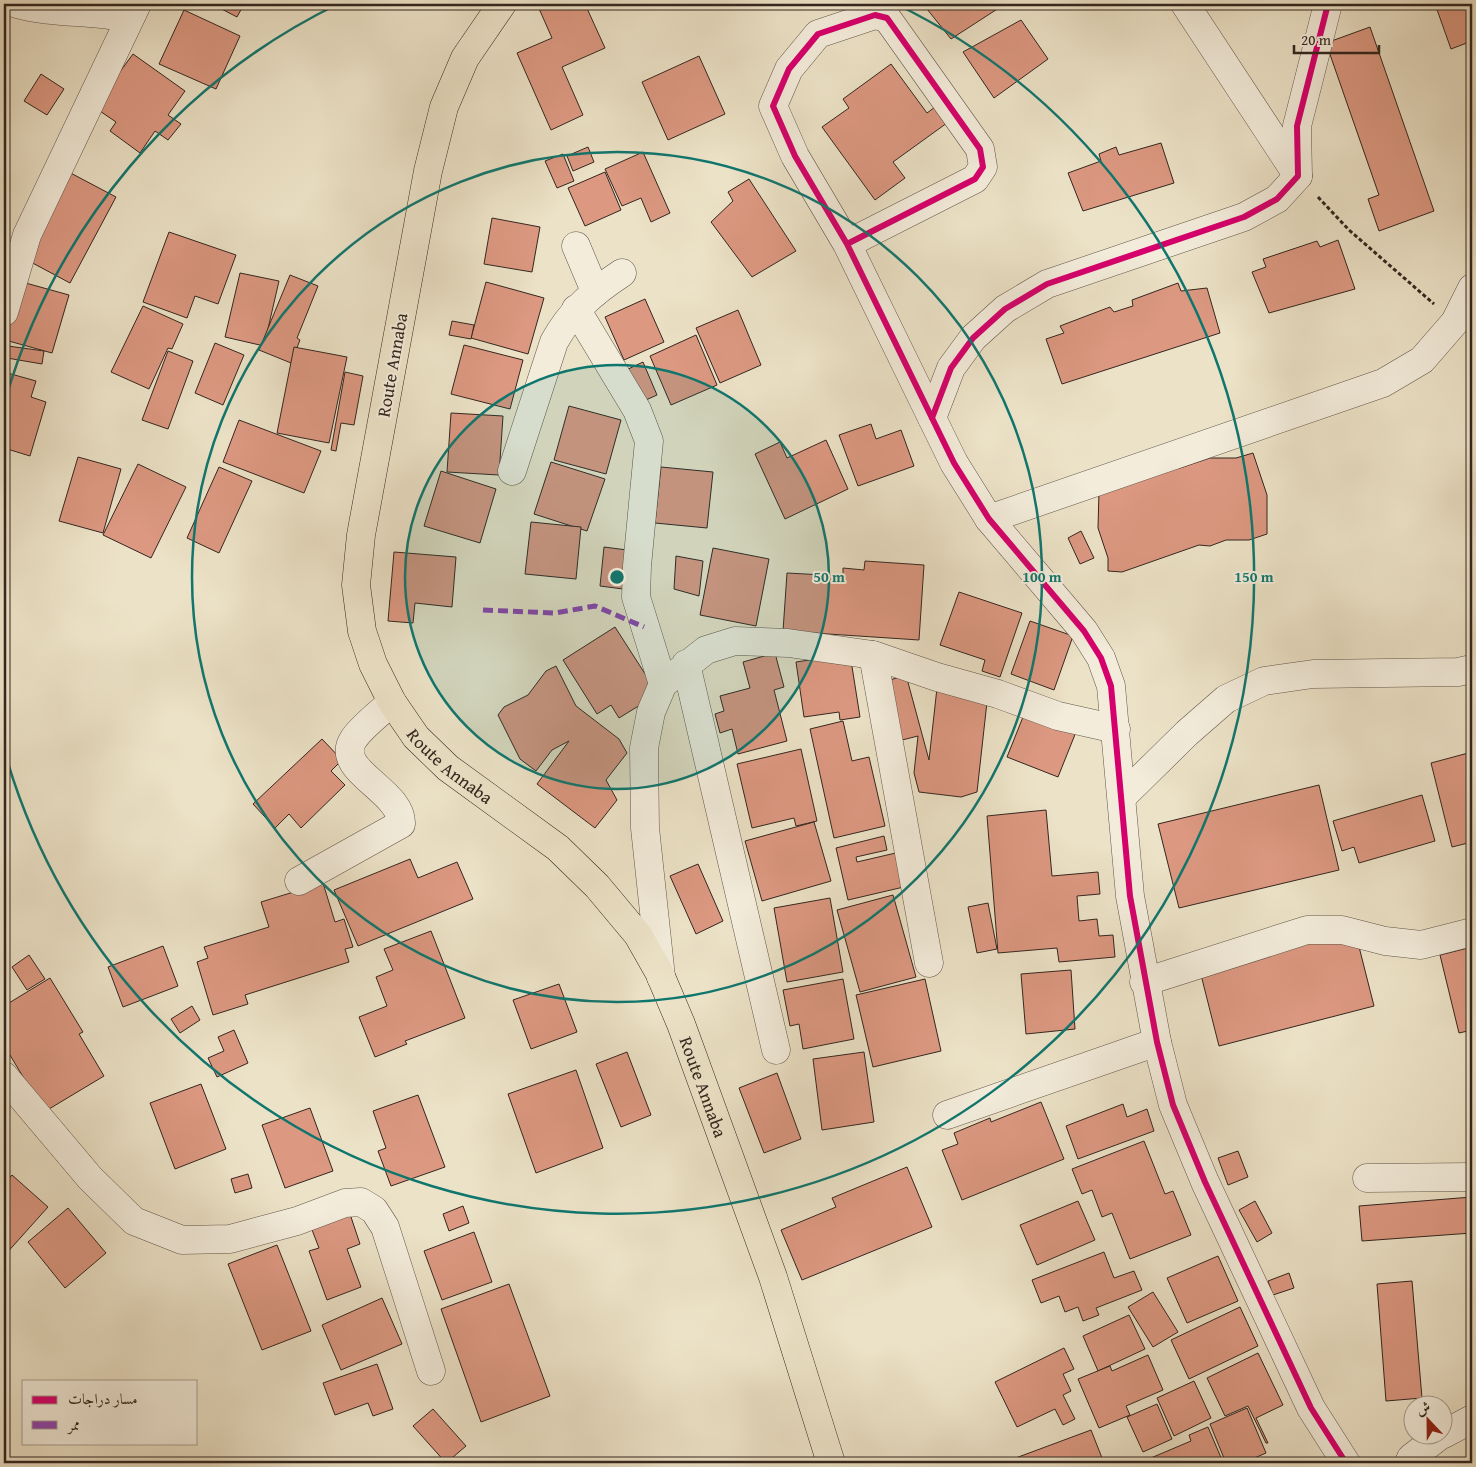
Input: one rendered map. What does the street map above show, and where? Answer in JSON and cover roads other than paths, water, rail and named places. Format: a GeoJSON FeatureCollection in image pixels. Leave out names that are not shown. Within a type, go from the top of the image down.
{"type":"FeatureCollection","features":[{"type":"Feature","properties":{"kind":"main road","name":"Route Annaba"},"geometry":{"type":"LineString","coordinates":[[502,4],[465,58],[444,107],[428,171],[361,535],[356,585],[362,631],[373,664],[392,702],[416,737],[448,768],[558,848],[597,886],[638,936],[659,972],[681,1024],[773,1277],[831,1463]]}},
{"type":"Feature","properties":{"kind":"street"},"geometry":{"type":"LineString","coordinates":[[17,4],[36,8],[95,12],[128,18],[135,9]]}},
{"type":"Feature","properties":{"kind":"street"},"geometry":{"type":"LineString","coordinates":[[1185,4],[1298,176]]}},
{"type":"Feature","properties":{"kind":"street"},"geometry":{"type":"LineString","coordinates":[[932,418],[951,368],[973,338],[1005,309],[1047,284],[1244,217],[1277,199],[1298,176],[1297,126],[1328,4]]}},
{"type":"Feature","properties":{"kind":"street"},"geometry":{"type":"LineString","coordinates":[[4,312],[27,235],[135,9]]}},
{"type":"Feature","properties":{"kind":"street"},"geometry":{"type":"LineString","coordinates":[[847,244],[975,179],[983,168],[980,149],[887,18],[875,15],[818,34],[789,69],[773,106],[795,156],[847,244],[954,463],[989,519],[1084,631],[1101,658],[1111,686],[1122,797],[1124,851],[1144,982],[1156,1042],[1173,1105],[1205,1182],[1311,1408],[1346,1463]]}},
{"type":"Feature","properties":{"kind":"street"},"geometry":{"type":"LineString","coordinates":[[576,246],[586,300],[637,410],[649,441],[637,566],[636,597],[663,684]]}},
{"type":"Feature","properties":{"kind":"street"},"geometry":{"type":"LineString","coordinates":[[512,470],[554,342],[564,324],[586,300],[622,273]]}},
{"type":"Feature","properties":{"kind":"street"},"geometry":{"type":"LineString","coordinates":[[989,519],[1383,383],[1422,360],[1455,322],[1472,288]]}},
{"type":"Feature","properties":{"kind":"street"},"geometry":{"type":"LineString","coordinates":[[662,981],[645,828],[643,789],[644,748],[651,712],[663,684],[706,650],[735,641],[788,643],[873,655],[938,677],[998,694],[1058,716],[1116,729]]}},
{"type":"Feature","properties":{"kind":"street"},"geometry":{"type":"LineString","coordinates":[[873,655],[929,963]]}},
{"type":"Feature","properties":{"kind":"street"},"geometry":{"type":"LineString","coordinates":[[686,664],[776,1050]]}},
{"type":"Feature","properties":{"kind":"street"},"geometry":{"type":"LineString","coordinates":[[1122,797],[1187,733],[1226,699],[1264,681],[1313,674],[1458,672],[1472,669]]}},
{"type":"Feature","properties":{"kind":"street"},"geometry":{"type":"LineString","coordinates":[[298,881],[401,824],[401,815],[396,804],[354,766],[350,751],[352,740],[392,702]]}},
{"type":"Feature","properties":{"kind":"street"},"geometry":{"type":"LineString","coordinates":[[1144,982],[1307,930],[1342,930],[1384,941],[1420,945],[1472,932]]}},
{"type":"Feature","properties":{"kind":"street"},"geometry":{"type":"LineString","coordinates":[[947,1115],[1156,1042]]}},
{"type":"Feature","properties":{"kind":"street"},"geometry":{"type":"LineString","coordinates":[[4,1076],[90,1178],[134,1221],[182,1240],[230,1239],[297,1222],[345,1202],[360,1202],[374,1210],[385,1226],[431,1371]]}},
{"type":"Feature","properties":{"kind":"street"},"geometry":{"type":"LineString","coordinates":[[1367,1178],[1472,1177]]}},
{"type":"Feature","properties":{"kind":"street"},"geometry":{"type":"LineString","coordinates":[[1454,1428],[1472,1419]]}},
{"type":"Feature","properties":{"kind":"street"},"geometry":{"type":"LineString","coordinates":[[1409,1463],[1411,1458],[1430,1444]]}}]}
